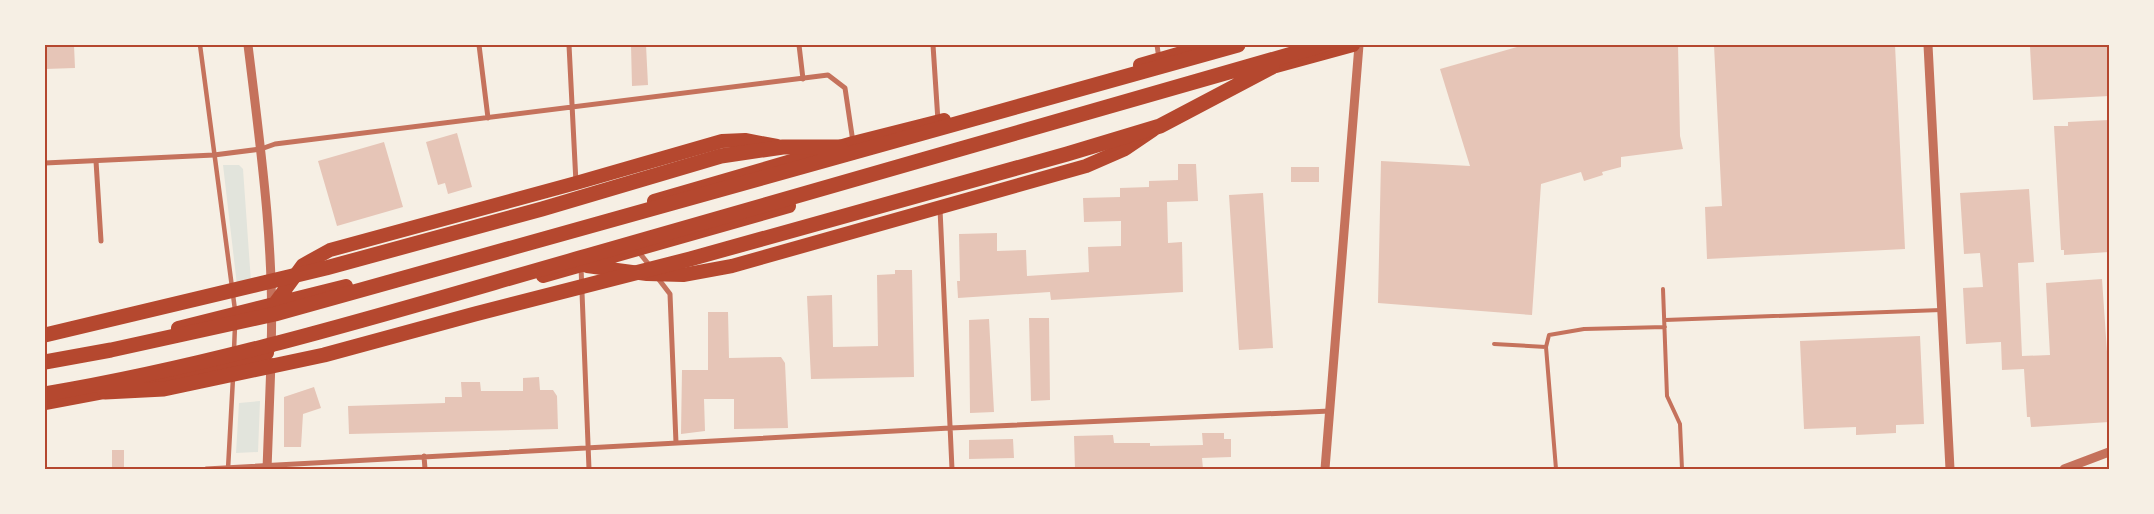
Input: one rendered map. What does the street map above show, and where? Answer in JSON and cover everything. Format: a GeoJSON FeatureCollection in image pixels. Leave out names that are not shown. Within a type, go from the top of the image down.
{"type":"FeatureCollection","features":[{"type":"Feature","properties":{"kind":"highway"},"geometry":{"type":"LineString","coordinates":[[45,355],[163,332],[236,313],[273,306],[475,252],[847,145],[1209,45]]}},
{"type":"Feature","properties":{"kind":"highway"},"geometry":{"type":"LineString","coordinates":[[45,362],[131,346],[275,314],[1238,45]]}},
{"type":"Feature","properties":{"kind":"highway"},"geometry":{"type":"LineString","coordinates":[[45,395],[187,367],[362,320],[1323,45]]}},
{"type":"Feature","properties":{"kind":"highway"},"geometry":{"type":"LineString","coordinates":[[45,403],[160,381],[271,352],[638,250],[1353,45]]}},
{"type":"Feature","properties":{"kind":"highway"},"geometry":{"type":"LineString","coordinates":[[581,266],[683,275],[732,266],[1086,166],[1125,149],[1160,126],[1272,67]]}},
{"type":"Feature","properties":{"kind":"highway"},"geometry":{"type":"LineString","coordinates":[[45,395],[164,389],[324,355],[690,259],[1067,154],[1160,126]]}},
{"type":"Feature","properties":{"kind":"highway"},"geometry":{"type":"LineString","coordinates":[[273,306],[303,265],[330,250],[722,141],[745,140],[783,148]]}},
{"type":"Feature","properties":{"kind":"highway"},"geometry":{"type":"LineString","coordinates":[[45,335],[326,268],[542,209],[721,156],[783,148],[847,145]]}},
{"type":"Feature","properties":{"kind":"street"},"geometry":{"type":"LineString","coordinates":[[200,45],[236,313],[228,468]]}},
{"type":"Feature","properties":{"kind":"street"},"geometry":{"type":"LineString","coordinates":[[248,45],[261,149],[273,306],[267,467]]}},
{"type":"Feature","properties":{"kind":"street"},"geometry":{"type":"LineString","coordinates":[[479,45],[488,118]]}},
{"type":"Feature","properties":{"kind":"street"},"geometry":{"type":"LineString","coordinates":[[569,45],[576,183]]}},
{"type":"Feature","properties":{"kind":"street"},"geometry":{"type":"LineString","coordinates":[[799,45],[803,79]]}},
{"type":"Feature","properties":{"kind":"street"},"geometry":{"type":"LineString","coordinates":[[933,45],[938,121]]}},
{"type":"Feature","properties":{"kind":"street"},"geometry":{"type":"LineString","coordinates":[[1157,45],[1159,59]]}},
{"type":"Feature","properties":{"kind":"street"},"geometry":{"type":"LineString","coordinates":[[1325,469],[1358,45]]}},
{"type":"Feature","properties":{"kind":"street"},"geometry":{"type":"LineString","coordinates":[[1928,45],[1950,469]]}},
{"type":"Feature","properties":{"kind":"street"},"geometry":{"type":"LineString","coordinates":[[45,163],[214,156],[261,149],[275,144],[828,76],[845,88],[847,145]]}},
{"type":"Feature","properties":{"kind":"street"},"geometry":{"type":"LineString","coordinates":[[96,161],[101,242]]}},
{"type":"Feature","properties":{"kind":"street"},"geometry":{"type":"LineString","coordinates":[[940,208],[952,469]]}},
{"type":"Feature","properties":{"kind":"street"},"geometry":{"type":"LineString","coordinates":[[638,250],[670,294],[676,443]]}},
{"type":"Feature","properties":{"kind":"street"},"geometry":{"type":"LineString","coordinates":[[581,266],[589,469]]}},
{"type":"Feature","properties":{"kind":"street"},"geometry":{"type":"LineString","coordinates":[[206,469],[950,428],[1330,411]]}},
{"type":"Feature","properties":{"kind":"street"},"geometry":{"type":"LineString","coordinates":[[2064,469],[2109,452]]}},
{"type":"Feature","properties":{"kind":"street"},"geometry":{"type":"LineString","coordinates":[[424,456],[425,469]]}},
{"type":"Feature","properties":{"kind":"lane"},"geometry":{"type":"LineString","coordinates":[[1664,290],[1667,396],[1680,424],[1682,469]]}},
{"type":"Feature","properties":{"kind":"lane"},"geometry":{"type":"LineString","coordinates":[[1665,320],[1941,310]]}},
{"type":"Feature","properties":{"kind":"lane"},"geometry":{"type":"LineString","coordinates":[[1556,469],[1546,347],[1549,335],[1584,330],[1665,327]]}},
{"type":"Feature","properties":{"kind":"lane"},"geometry":{"type":"LineString","coordinates":[[1494,344],[1546,347]]}},
{"type":"Feature","properties":{"kind":"shaded area"},"geometry":{"type":"Polygon","coordinates":[[[223,165],[239,165],[243,169],[251,282],[237,285],[223,165]]]}},
{"type":"Feature","properties":{"kind":"shaded area"},"geometry":{"type":"Polygon","coordinates":[[[260,401],[258,452],[236,453],[239,403],[260,401]]]}},
{"type":"Feature","properties":{"kind":"building"},"geometry":{"type":"Polygon","coordinates":[[[45,45],[74,45],[75,68],[45,69],[45,45]]]}},
{"type":"Feature","properties":{"kind":"building"},"geometry":{"type":"Polygon","coordinates":[[[631,45],[646,45],[648,85],[632,86],[631,45]]]}},
{"type":"Feature","properties":{"kind":"building"},"geometry":{"type":"Polygon","coordinates":[[[1524,45],[1678,45],[1680,136],[1683,149],[1621,157],[1621,167],[1602,172],[1603,175],[1584,181],[1581,172],[1541,184],[1532,315],[1378,303],[1381,161],[1470,166],[1440,69],[1524,45]]]}},
{"type":"Feature","properties":{"kind":"building"},"geometry":{"type":"Polygon","coordinates":[[[1714,45],[1895,45],[1905,249],[1707,259],[1705,207],[1722,206],[1714,45]]]}},
{"type":"Feature","properties":{"kind":"building"},"geometry":{"type":"Polygon","coordinates":[[[2109,45],[2109,96],[2033,100],[2030,47],[2109,45]]]}},
{"type":"Feature","properties":{"kind":"building"},"geometry":{"type":"Polygon","coordinates":[[[2109,120],[2109,252],[2064,255],[2064,250],[2061,250],[2054,126],[2068,126],[2068,122],[2109,120]]]}},
{"type":"Feature","properties":{"kind":"building"},"geometry":{"type":"Polygon","coordinates":[[[457,133],[472,187],[448,194],[445,183],[438,185],[426,142],[457,133]]]}},
{"type":"Feature","properties":{"kind":"building"},"geometry":{"type":"Polygon","coordinates":[[[384,142],[403,207],[337,226],[318,161],[384,142]]]}},
{"type":"Feature","properties":{"kind":"building"},"geometry":{"type":"Polygon","coordinates":[[[1178,164],[1196,164],[1198,201],[1167,202],[1168,243],[1182,242],[1183,292],[1051,300],[1050,292],[958,298],[957,281],[960,281],[959,234],[997,233],[997,251],[1026,250],[1027,276],[1089,272],[1088,247],[1121,246],[1121,221],[1084,222],[1083,198],[1120,197],[1120,188],[1149,187],[1149,181],[1178,180],[1178,164]]]}},
{"type":"Feature","properties":{"kind":"building"},"geometry":{"type":"Polygon","coordinates":[[[1291,167],[1319,167],[1319,182],[1291,182],[1291,167]]]}},
{"type":"Feature","properties":{"kind":"building"},"geometry":{"type":"Polygon","coordinates":[[[2029,189],[2034,262],[2018,263],[2022,356],[2050,355],[2046,283],[2102,279],[2109,381],[2109,422],[2031,427],[2030,417],[2027,417],[2024,369],[2002,370],[2001,342],[1966,344],[1963,288],[1983,287],[1980,253],[1964,254],[1960,193],[2029,189]]]}},
{"type":"Feature","properties":{"kind":"building"},"geometry":{"type":"Polygon","coordinates":[[[1263,193],[1273,348],[1239,350],[1229,195],[1263,193]]]}},
{"type":"Feature","properties":{"kind":"building"},"geometry":{"type":"Polygon","coordinates":[[[895,270],[912,270],[914,377],[811,379],[807,296],[832,295],[833,347],[878,346],[877,275],[895,274],[895,270]]]}},
{"type":"Feature","properties":{"kind":"building"},"geometry":{"type":"Polygon","coordinates":[[[708,312],[728,312],[729,358],[781,357],[785,363],[788,428],[734,429],[734,399],[704,399],[705,431],[681,434],[682,370],[708,370],[708,312]]]}},
{"type":"Feature","properties":{"kind":"building"},"geometry":{"type":"Polygon","coordinates":[[[1029,318],[1049,318],[1050,400],[1031,401],[1029,318]]]}},
{"type":"Feature","properties":{"kind":"building"},"geometry":{"type":"Polygon","coordinates":[[[989,319],[994,412],[970,413],[969,320],[989,319]]]}},
{"type":"Feature","properties":{"kind":"building"},"geometry":{"type":"Polygon","coordinates":[[[1920,336],[1924,424],[1896,425],[1896,433],[1856,435],[1856,427],[1804,429],[1800,341],[1920,336]]]}},
{"type":"Feature","properties":{"kind":"building"},"geometry":{"type":"Polygon","coordinates":[[[539,377],[540,390],[553,390],[557,396],[558,429],[349,434],[348,406],[445,403],[445,397],[462,397],[461,382],[480,382],[481,391],[523,391],[523,378],[539,377]]]}},
{"type":"Feature","properties":{"kind":"building"},"geometry":{"type":"Polygon","coordinates":[[[314,387],[321,408],[303,414],[301,447],[284,447],[284,397],[314,387]]]}},
{"type":"Feature","properties":{"kind":"building"},"geometry":{"type":"Polygon","coordinates":[[[1202,433],[1224,433],[1224,439],[1231,439],[1231,457],[1202,458],[1203,469],[1075,469],[1074,436],[1113,435],[1114,443],[1150,443],[1150,446],[1203,445],[1202,433]]]}},
{"type":"Feature","properties":{"kind":"building"},"geometry":{"type":"Polygon","coordinates":[[[1013,439],[1014,458],[969,459],[969,440],[1013,439]]]}},
{"type":"Feature","properties":{"kind":"building"},"geometry":{"type":"Polygon","coordinates":[[[112,450],[124,450],[124,468],[112,469],[112,450]]]}}]}
